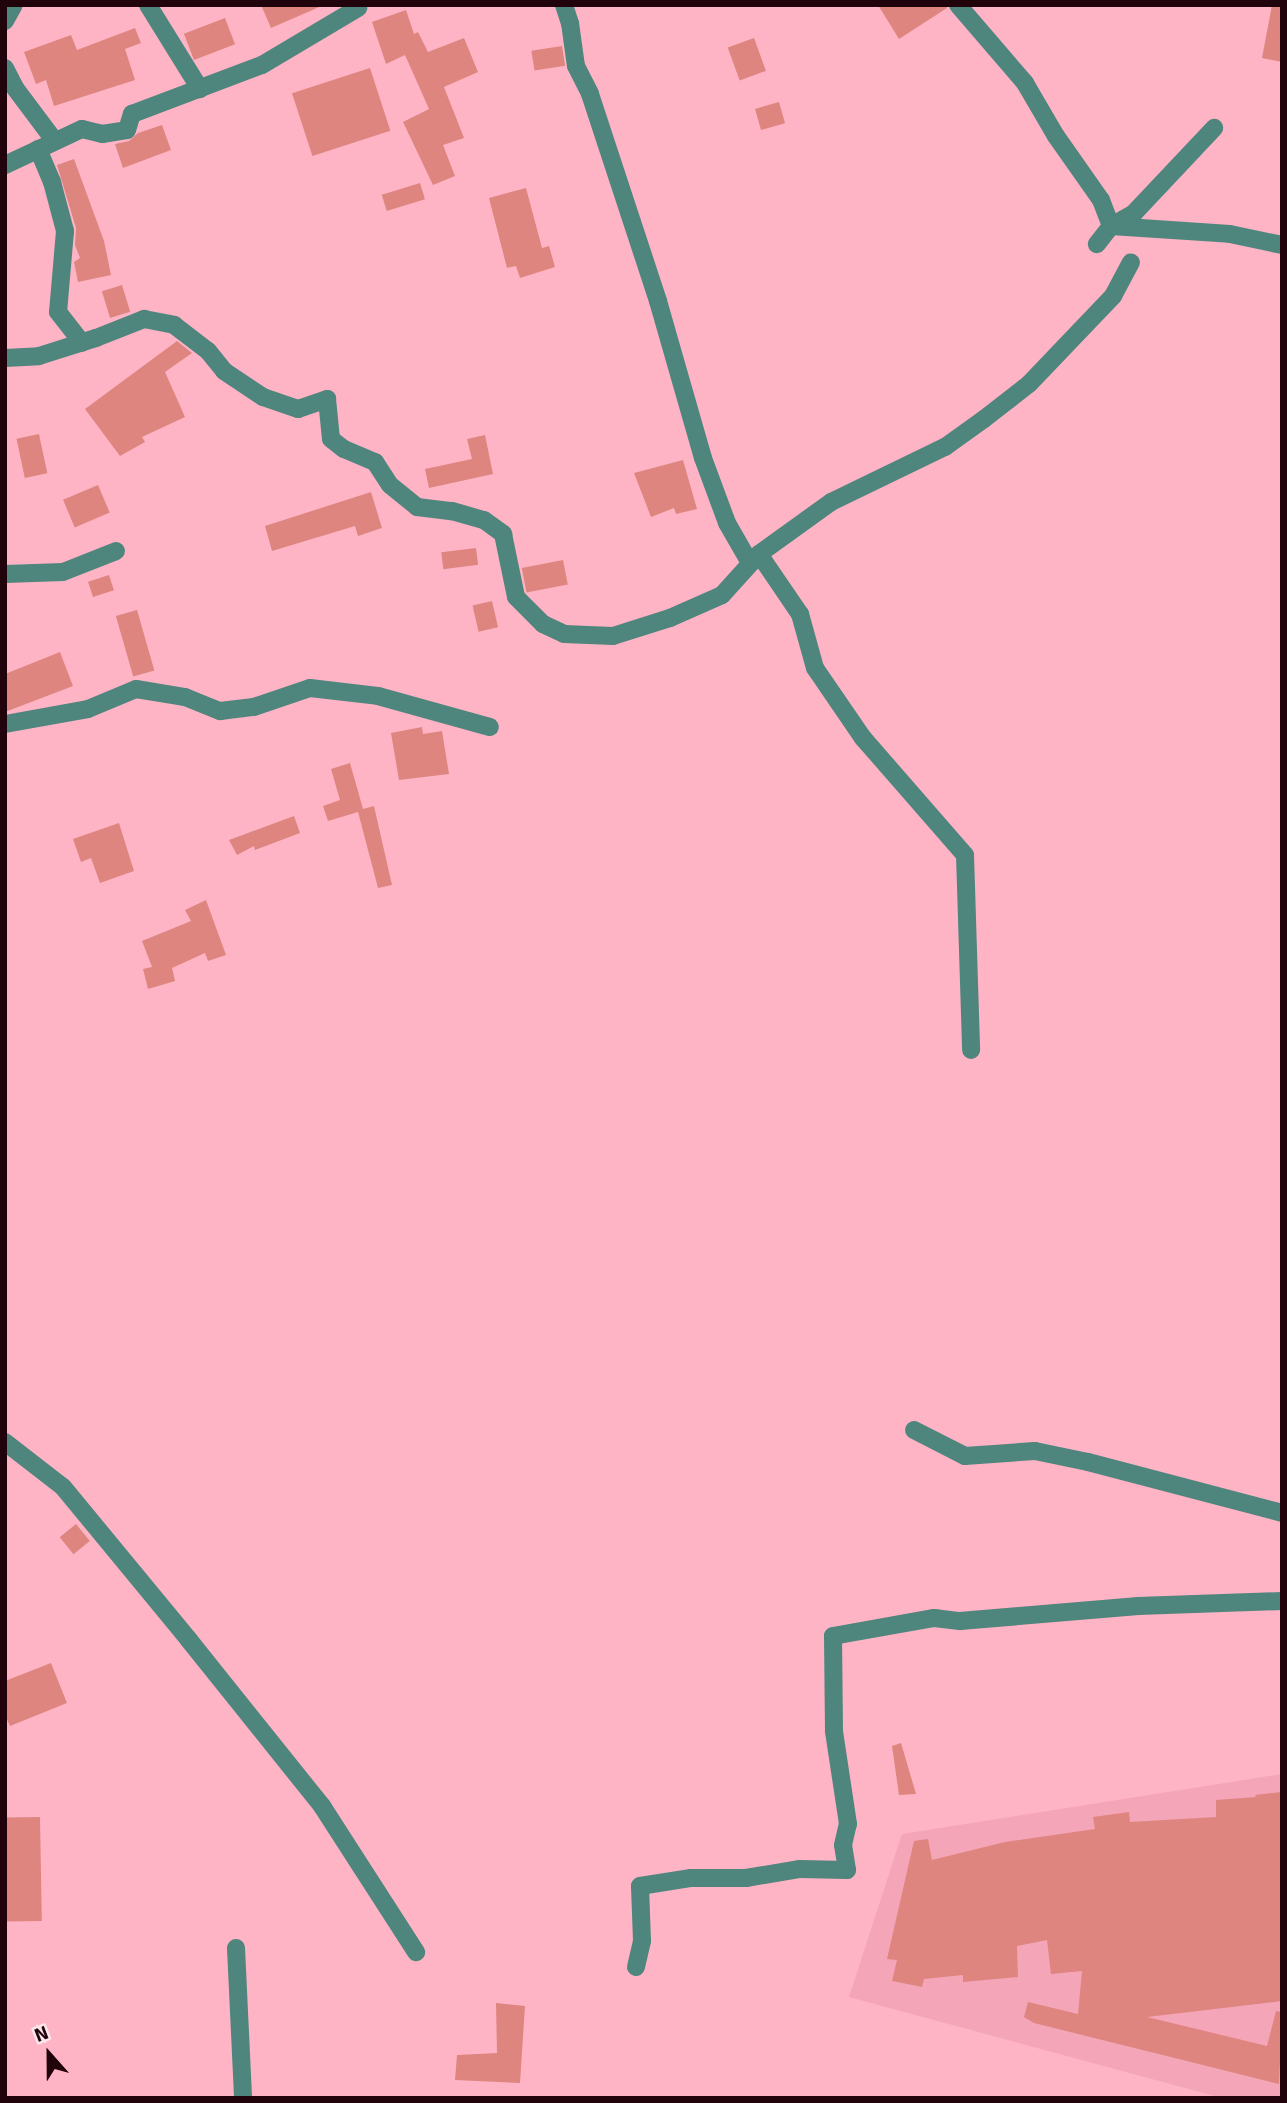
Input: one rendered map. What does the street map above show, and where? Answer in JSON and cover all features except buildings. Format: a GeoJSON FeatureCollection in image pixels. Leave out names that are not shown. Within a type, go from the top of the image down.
{"type":"FeatureCollection","features":[{"type":"Feature","properties":{"kind":"street"},"geometry":{"type":"LineString","coordinates":[[5,21],[14,5]]}},
{"type":"Feature","properties":{"kind":"street"},"geometry":{"type":"LineString","coordinates":[[148,5],[200,89]]}},
{"type":"Feature","properties":{"kind":"street"},"geometry":{"type":"LineString","coordinates":[[564,5],[570,23],[576,66],[590,94],[658,301],[703,458],[727,523],[800,614],[815,668],[863,738],[965,855],[971,1050]]}},
{"type":"Feature","properties":{"kind":"street"},"geometry":{"type":"LineString","coordinates":[[958,5],[1024,83],[1056,136],[1101,201],[1111,226]]}},
{"type":"Feature","properties":{"kind":"street"},"geometry":{"type":"LineString","coordinates":[[5,165],[82,129],[102,134],[127,130],[132,114],[262,65],[355,7]]}},
{"type":"Feature","properties":{"kind":"street"},"geometry":{"type":"LineString","coordinates":[[5,68],[15,88],[54,140]]}},
{"type":"Feature","properties":{"kind":"street"},"geometry":{"type":"LineString","coordinates":[[1097,244],[1111,226],[1134,213],[1214,128]]}},
{"type":"Feature","properties":{"kind":"street"},"geometry":{"type":"LineString","coordinates":[[38,149],[52,182],[65,232],[58,312],[82,343]]}},
{"type":"Feature","properties":{"kind":"street"},"geometry":{"type":"LineString","coordinates":[[1111,226],[1230,234],[1282,245]]}},
{"type":"Feature","properties":{"kind":"street"},"geometry":{"type":"LineString","coordinates":[[5,358],[39,356],[144,319],[174,325],[208,351],[224,371],[263,397],[298,409],[327,399],[331,439],[344,449],[375,462],[390,485],[417,507],[452,511],[484,520],[503,534],[516,597],[543,624],[564,634],[613,636],[670,618],[722,595],[755,559],[831,502],[945,447],[984,419],[1029,384],[1113,296],[1130,262]]}},
{"type":"Feature","properties":{"kind":"street"},"geometry":{"type":"LineString","coordinates":[[5,574],[63,572],[116,551]]}},
{"type":"Feature","properties":{"kind":"street"},"geometry":{"type":"LineString","coordinates":[[5,723],[88,709],[136,689],[185,697],[220,711],[254,707],[310,688],[378,696],[490,727]]}},
{"type":"Feature","properties":{"kind":"street"},"geometry":{"type":"LineString","coordinates":[[914,1430],[965,1456],[1035,1451],[1088,1462],[1282,1513]]}},
{"type":"Feature","properties":{"kind":"street"},"geometry":{"type":"LineString","coordinates":[[5,1443],[63,1487],[239,1702],[322,1806],[416,1952]]}},
{"type":"Feature","properties":{"kind":"street"},"geometry":{"type":"LineString","coordinates":[[636,1967],[642,1941],[640,1886],[691,1878],[746,1878],[800,1869],[847,1870],[843,1845],[848,1824],[834,1731],[832,1636],[934,1618],[960,1621],[1139,1606],[1282,1601]]}},
{"type":"Feature","properties":{"kind":"street"},"geometry":{"type":"LineString","coordinates":[[236,1948],[243,2098]]}},
{"type":"Feature","properties":{"kind":"shaded area"},"geometry":{"type":"Polygon","coordinates":[[[1282,1774],[1282,2098],[1222,2098],[849,1997],[902,1834],[1282,1774]]]}}]}
